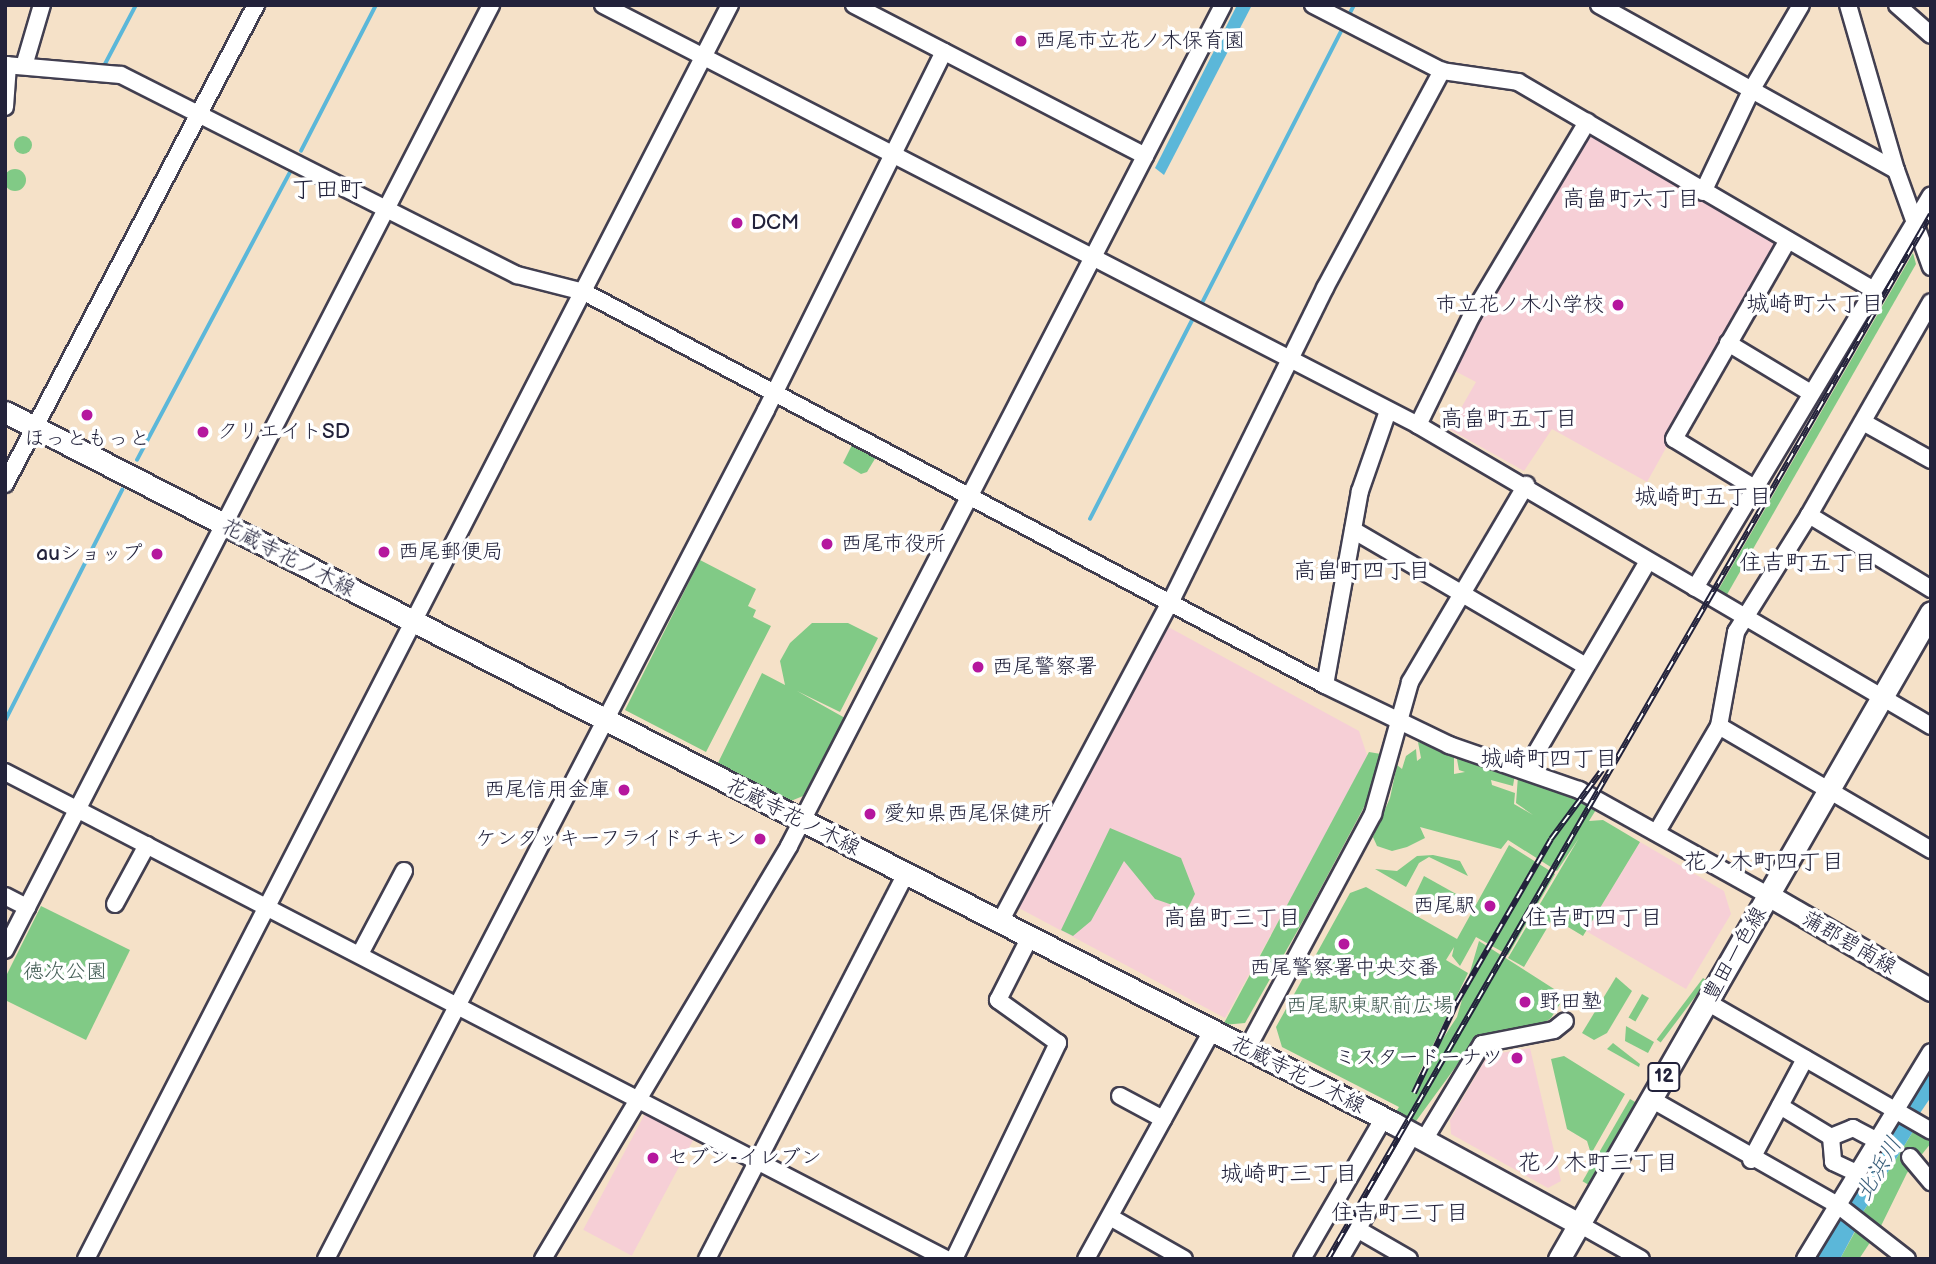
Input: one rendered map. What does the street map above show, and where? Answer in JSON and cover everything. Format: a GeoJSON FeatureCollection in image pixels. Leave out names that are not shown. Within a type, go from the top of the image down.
{"type":"FeatureCollection","features":[{"type":"Feature","properties":{"kind":"main road","name":"花蔵寺花ノ木線"},"geometry":{"type":"LineString","coordinates":[[5,412],[1419,1137],[1579,1224]]}},
{"type":"Feature","properties":{"kind":"main road","name":"豊田一色線"},"geometry":{"type":"LineString","coordinates":[[1559,1259],[1931,612]]}},
{"type":"Feature","properties":{"kind":"main road","name":"蒲郡碧南線"},"geometry":{"type":"LineString","coordinates":[[1768,895],[1931,990]]}},
{"type":"Feature","properties":{"kind":"street"},"geometry":{"type":"LineString","coordinates":[[5,107],[12,65],[42,5]]}},
{"type":"Feature","properties":{"kind":"street"},"geometry":{"type":"LineString","coordinates":[[5,484],[198,111],[256,5]]}},
{"type":"Feature","properties":{"kind":"street"},"geometry":{"type":"LineString","coordinates":[[8,939],[78,810],[491,5]]}},
{"type":"Feature","properties":{"kind":"street"},"geometry":{"type":"LineString","coordinates":[[603,5],[1418,425],[1526,485],[1648,561],[1931,726]]}},
{"type":"Feature","properties":{"kind":"street"},"geometry":{"type":"LineString","coordinates":[[86,1259],[730,5]]}},
{"type":"Feature","properties":{"kind":"street"},"geometry":{"type":"LineString","coordinates":[[854,5],[1145,156]]}},
{"type":"Feature","properties":{"kind":"street"},"geometry":{"type":"LineString","coordinates":[[543,1259],[803,821],[1223,5]]}},
{"type":"Feature","properties":{"kind":"street"},"geometry":{"type":"LineString","coordinates":[[1313,5],[1442,71],[1518,82],[1871,288]]}},
{"type":"Feature","properties":{"kind":"street"},"geometry":{"type":"LineString","coordinates":[[1599,5],[1896,170]]}},
{"type":"Feature","properties":{"kind":"street"},"geometry":{"type":"LineString","coordinates":[[1703,192],[1752,89],[1801,5]]}},
{"type":"Feature","properties":{"kind":"street"},"geometry":{"type":"LineString","coordinates":[[1848,5],[1896,170],[1931,267]]}},
{"type":"Feature","properties":{"kind":"street"},"geometry":{"type":"LineString","coordinates":[[1897,5],[1931,36]]}},
{"type":"Feature","properties":{"kind":"street"},"geometry":{"type":"LineString","coordinates":[[326,1259],[774,392],[944,52]]}},
{"type":"Feature","properties":{"kind":"street"},"geometry":{"type":"LineString","coordinates":[[12,65],[121,75],[198,111],[517,275],[584,292],[1325,685],[1449,745],[1580,790],[1658,830],[1768,895]]}},
{"type":"Feature","properties":{"kind":"street"},"geometry":{"type":"LineString","coordinates":[[1000,922],[1171,601],[1291,359],[1442,71]]}},
{"type":"Feature","properties":{"kind":"street"},"geometry":{"type":"LineString","coordinates":[[1418,425],[1472,315],[1587,122]]}},
{"type":"Feature","properties":{"kind":"street"},"geometry":{"type":"LineString","coordinates":[[1695,588],[1871,288],[1931,195]]}},
{"type":"Feature","properties":{"kind":"street"},"geometry":{"type":"LineString","coordinates":[[1753,487],[1674,439],[1788,240]]}},
{"type":"Feature","properties":{"kind":"street"},"geometry":{"type":"LineString","coordinates":[[1658,830],[1719,726],[1736,632],[1810,516],[1931,302]]}},
{"type":"Feature","properties":{"kind":"street"},"geometry":{"type":"LineString","coordinates":[[1728,343],[1811,393]]}},
{"type":"Feature","properties":{"kind":"street"},"geometry":{"type":"LineString","coordinates":[[1325,685],[1353,530],[1370,455],[1388,411]]}},
{"type":"Feature","properties":{"kind":"street"},"geometry":{"type":"LineString","coordinates":[[1863,422],[1931,460]]}},
{"type":"Feature","properties":{"kind":"street"},"geometry":{"type":"LineString","coordinates":[[1247,1049],[1373,814],[1396,720],[1410,682],[1526,485]]}},
{"type":"Feature","properties":{"kind":"street"},"geometry":{"type":"LineString","coordinates":[[1810,516],[1931,589]]}},
{"type":"Feature","properties":{"kind":"street"},"geometry":{"type":"LineString","coordinates":[[1353,530],[1586,666]]}},
{"type":"Feature","properties":{"kind":"street"},"geometry":{"type":"LineString","coordinates":[[1526,770],[1648,561]]}},
{"type":"Feature","properties":{"kind":"street"},"geometry":{"type":"LineString","coordinates":[[1719,726],[1931,850]]}},
{"type":"Feature","properties":{"kind":"street"},"geometry":{"type":"LineString","coordinates":[[5,772],[946,1259]]}},
{"type":"Feature","properties":{"kind":"street"},"geometry":{"type":"LineString","coordinates":[[115,904],[147,845]]}},
{"type":"Feature","properties":{"kind":"street"},"geometry":{"type":"LineString","coordinates":[[360,954],[404,871]]}},
{"type":"Feature","properties":{"kind":"street"},"geometry":{"type":"LineString","coordinates":[[707,1259],[906,874]]}},
{"type":"Feature","properties":{"kind":"street"},"geometry":{"type":"LineString","coordinates":[[5,897],[27,907]]}},
{"type":"Feature","properties":{"kind":"street"},"geometry":{"type":"LineString","coordinates":[[954,1259],[1058,1043],[998,1000],[1030,937]]}},
{"type":"Feature","properties":{"kind":"street"},"geometry":{"type":"LineString","coordinates":[[1707,1002],[1928,1129]]}},
{"type":"Feature","properties":{"kind":"street"},"geometry":{"type":"LineString","coordinates":[[1340,1259],[1357,1229],[1482,1044],[1554,1030],[1565,1021]]}},
{"type":"Feature","properties":{"kind":"street"},"geometry":{"type":"LineString","coordinates":[[1086,1259],[1212,1031]]}},
{"type":"Feature","properties":{"kind":"street"},"geometry":{"type":"LineString","coordinates":[[1805,1259],[1931,1052]]}},
{"type":"Feature","properties":{"kind":"street"},"geometry":{"type":"LineString","coordinates":[[1751,1160],[1805,1059]]}},
{"type":"Feature","properties":{"kind":"street"},"geometry":{"type":"LineString","coordinates":[[1120,1096],[1163,1119]]}},
{"type":"Feature","properties":{"kind":"street"},"geometry":{"type":"LineString","coordinates":[[1651,1099],[1751,1160],[1839,1206],[1907,1259]]}},
{"type":"Feature","properties":{"kind":"street"},"geometry":{"type":"LineString","coordinates":[[1780,1106],[1830,1138]]}},
{"type":"Feature","properties":{"kind":"street"},"geometry":{"type":"LineString","coordinates":[[1302,1259],[1383,1119]]}},
{"type":"Feature","properties":{"kind":"street"},"geometry":{"type":"LineString","coordinates":[[1830,1138],[1853,1128],[1877,1142]]}},
{"type":"Feature","properties":{"kind":"street"},"geometry":{"type":"LineString","coordinates":[[1830,1138],[1833,1162],[1857,1173]]}},
{"type":"Feature","properties":{"kind":"street"},"geometry":{"type":"LineString","coordinates":[[1910,1157],[1931,1182]]}},
{"type":"Feature","properties":{"kind":"street"},"geometry":{"type":"LineString","coordinates":[[1110,1217],[1184,1259]]}},
{"type":"Feature","properties":{"kind":"street"},"geometry":{"type":"LineString","coordinates":[[1579,1224],[1641,1259]]}},
{"type":"Feature","properties":{"kind":"street"},"geometry":{"type":"LineString","coordinates":[[1357,1229],[1409,1259]]}},
{"type":"Feature","properties":{"kind":"shaded area","name":"市立花ノ木小学校"},"geometry":{"type":"Polygon","coordinates":[[[1589,128],[1782,240],[1647,482],[1552,429],[1524,471],[1449,429],[1476,382],[1453,370],[1589,128]]]}},
{"type":"Feature","properties":{"kind":"shaded area"},"geometry":{"type":"Polygon","coordinates":[[[1161,623],[1359,731],[1368,758],[1225,1018],[1015,906],[1161,623]]]}},
{"type":"Feature","properties":{"kind":"shaded area"},"geometry":{"type":"Polygon","coordinates":[[[1640,842],[1724,891],[1731,914],[1686,989],[1586,931],[1640,842]]]}},
{"type":"Feature","properties":{"kind":"shaded area"},"geometry":{"type":"Polygon","coordinates":[[[1530,1048],[1561,1181],[1548,1188],[1451,1134],[1450,1120],[1488,1055],[1530,1048]]]}},
{"type":"Feature","properties":{"kind":"shaded area"},"geometry":{"type":"Polygon","coordinates":[[[648,1108],[697,1134],[632,1256],[583,1230],[648,1108]]]}},
{"type":"Feature","properties":{"kind":"green space"},"geometry":{"type":"Polygon","coordinates":[[[23,136],[29,139],[32,145],[29,151],[23,154],[17,151],[14,145],[17,139],[23,136]]]}},
{"type":"Feature","properties":{"kind":"green space"},"geometry":{"type":"Polygon","coordinates":[[[15,169],[23,172],[26,180],[23,188],[15,191],[7,188],[4,180],[7,172],[15,169]]]}},
{"type":"Feature","properties":{"kind":"green space"},"geometry":{"type":"Polygon","coordinates":[[[1913,253],[1916,264],[1725,598],[1717,592],[1913,253]]]}},
{"type":"Feature","properties":{"kind":"green space"},"geometry":{"type":"Polygon","coordinates":[[[852,445],[876,457],[867,472],[861,474],[843,463],[852,445]]]}},
{"type":"Feature","properties":{"kind":"green space"},"geometry":{"type":"Polygon","coordinates":[[[700,560],[756,589],[748,606],[756,610],[753,617],[771,626],[706,752],[625,710],[700,560]]]}},
{"type":"Feature","properties":{"kind":"green space"},"geometry":{"type":"Polygon","coordinates":[[[812,623],[848,623],[878,638],[840,712],[797,691],[845,718],[803,796],[786,803],[716,767],[762,673],[785,685],[780,661],[790,643],[812,623]]]}},
{"type":"Feature","properties":{"kind":"green space"},"geometry":{"type":"Polygon","coordinates":[[[1418,742],[1454,754],[1454,774],[1465,772],[1459,770],[1456,754],[1515,774],[1513,786],[1491,780],[1492,785],[1515,793],[1514,804],[1533,815],[1516,803],[1518,776],[1599,805],[1589,821],[1603,820],[1640,842],[1583,936],[1553,918],[1524,967],[1508,958],[1579,838],[1557,871],[1508,840],[1501,849],[1420,827],[1425,838],[1407,847],[1392,851],[1377,846],[1373,837],[1390,798],[1397,765],[1402,769],[1406,756],[1416,749],[1417,761],[1421,758],[1418,742]]]}},
{"type":"Feature","properties":{"kind":"green space"},"geometry":{"type":"Polygon","coordinates":[[[1369,752],[1381,754],[1372,792],[1307,914],[1245,1023],[1223,1025],[1369,752]]]}},
{"type":"Feature","properties":{"kind":"green space"},"geometry":{"type":"Polygon","coordinates":[[[1110,828],[1181,858],[1195,894],[1187,910],[1155,899],[1124,861],[1091,921],[1073,936],[1061,930],[1110,828]]]}},
{"type":"Feature","properties":{"kind":"green space","name":"西尾駅東駅前広場"},"geometry":{"type":"Polygon","coordinates":[[[1509,845],[1555,874],[1508,955],[1476,937],[1460,966],[1452,956],[1454,947],[1446,960],[1468,973],[1417,1078],[1457,1017],[1479,941],[1565,996],[1551,1018],[1539,1027],[1476,1039],[1411,1128],[1392,1118],[1399,1107],[1282,1047],[1276,1027],[1350,893],[1366,887],[1457,939],[1509,845]]]}},
{"type":"Feature","properties":{"kind":"green space"},"geometry":{"type":"Polygon","coordinates":[[[1433,855],[1460,861],[1468,876],[1429,857],[1419,863],[1406,887],[1375,869],[1397,871],[1417,856],[1433,855]]]}},
{"type":"Feature","properties":{"kind":"green space"},"geometry":{"type":"Polygon","coordinates":[[[1424,876],[1458,895],[1445,903],[1415,895],[1424,876]]]}},
{"type":"Feature","properties":{"kind":"green space","name":"徳次公園"},"geometry":{"type":"Polygon","coordinates":[[[41,906],[130,950],[86,1040],[5,1000],[5,978],[41,906]]]}},
{"type":"Feature","properties":{"kind":"green space"},"geometry":{"type":"Polygon","coordinates":[[[1616,977],[1632,991],[1607,1033],[1594,1040],[1582,1033],[1616,977]]]}},
{"type":"Feature","properties":{"kind":"green space"},"geometry":{"type":"Polygon","coordinates":[[[1703,978],[1707,981],[1661,1043],[1657,1039],[1703,978]]]}},
{"type":"Feature","properties":{"kind":"green space"},"geometry":{"type":"Polygon","coordinates":[[[1642,994],[1649,998],[1635,1021],[1628,1017],[1642,994]]]}},
{"type":"Feature","properties":{"kind":"green space"},"geometry":{"type":"Polygon","coordinates":[[[1626,1026],[1654,1042],[1648,1053],[1625,1041],[1626,1026]]]}},
{"type":"Feature","properties":{"kind":"green space"},"geometry":{"type":"Polygon","coordinates":[[[1613,1043],[1640,1064],[1639,1067],[1607,1049],[1613,1043]]]}},
{"type":"Feature","properties":{"kind":"green space"},"geometry":{"type":"Polygon","coordinates":[[[1564,1056],[1625,1094],[1591,1154],[1587,1141],[1567,1129],[1551,1059],[1564,1056]]]}},
{"type":"Feature","properties":{"kind":"green space"},"geometry":{"type":"Polygon","coordinates":[[[1630,1099],[1637,1103],[1589,1185],[1582,1181],[1630,1099]]]}},
{"type":"Feature","properties":{"kind":"green space"},"geometry":{"type":"Polygon","coordinates":[[[1917,1125],[1931,1133],[1931,1143],[1907,1173],[1880,1228],[1860,1217],[1917,1125]]]}},
{"type":"Feature","properties":{"kind":"green space"},"geometry":{"type":"Polygon","coordinates":[[[1857,1228],[1873,1238],[1859,1259],[1840,1259],[1857,1228]]]}},
{"type":"Feature","properties":{"kind":"water"},"geometry":{"type":"Polygon","coordinates":[[[1237,5],[1252,5],[1164,175],[1155,168],[1237,5]]]}},
{"type":"Feature","properties":{"kind":"water","name":"北浜川"},"geometry":{"type":"Polygon","coordinates":[[[1931,1063],[1931,1097],[1918,1116],[1903,1108],[1931,1063]]]}},
{"type":"Feature","properties":{"kind":"water","name":"北浜川"},"geometry":{"type":"Polygon","coordinates":[[[1899,1117],[1917,1125],[1860,1217],[1848,1207],[1899,1117]]]}},
{"type":"Feature","properties":{"kind":"water","name":"北浜川"},"geometry":{"type":"Polygon","coordinates":[[[1840,1215],[1857,1227],[1840,1259],[1816,1259],[1840,1215]]]}},
{"type":"Feature","properties":{"kind":"waterway"},"geometry":{"type":"LineString","coordinates":[[104,66],[136,5]]}},
{"type":"Feature","properties":{"kind":"waterway"},"geometry":{"type":"LineString","coordinates":[[301,151],[376,5]]}},
{"type":"Feature","properties":{"kind":"waterway"},"geometry":{"type":"LineString","coordinates":[[1347,19],[1354,5]]}},
{"type":"Feature","properties":{"kind":"waterway"},"geometry":{"type":"LineString","coordinates":[[1199,309],[1344,26]]}},
{"type":"Feature","properties":{"kind":"waterway"},"geometry":{"type":"LineString","coordinates":[[137,460],[291,170]]}},
{"type":"Feature","properties":{"kind":"waterway"},"geometry":{"type":"LineString","coordinates":[[1090,519],[1195,315]]}},
{"type":"Feature","properties":{"kind":"waterway"},"geometry":{"type":"LineString","coordinates":[[5,721],[122,490]]}},
{"type":"Feature","properties":{"kind":"railway"},"geometry":{"type":"LineString","coordinates":[[1328,1259],[1931,214]]}},
{"type":"Feature","properties":{"kind":"railway"},"geometry":{"type":"LineString","coordinates":[[1414,1093],[1457,1002],[1551,839],[1602,770]]}},
{"type":"Feature","properties":{"kind":"place","name":"西尾市立花ノ木保育園"},"geometry":{"type":"Point","coordinates":[1021,41]}},
{"type":"Feature","properties":{"kind":"place","name":"DCM"},"geometry":{"type":"Point","coordinates":[737,223]}},
{"type":"Feature","properties":{"kind":"place","name":"市立花ノ木小学校"},"geometry":{"type":"Point","coordinates":[1618,305]}},
{"type":"Feature","properties":{"kind":"place","name":"ほっともっと"},"geometry":{"type":"Point","coordinates":[87,415]}},
{"type":"Feature","properties":{"kind":"place","name":"クリエイトSD"},"geometry":{"type":"Point","coordinates":[203,432]}},
{"type":"Feature","properties":{"kind":"place","name":"西尾市役所"},"geometry":{"type":"Point","coordinates":[827,544]}},
{"type":"Feature","properties":{"kind":"place","name":"西尾郵便局"},"geometry":{"type":"Point","coordinates":[384,552]}},
{"type":"Feature","properties":{"kind":"place","name":"auショップ"},"geometry":{"type":"Point","coordinates":[157,554]}},
{"type":"Feature","properties":{"kind":"place","name":"西尾警察署"},"geometry":{"type":"Point","coordinates":[978,667]}},
{"type":"Feature","properties":{"kind":"place","name":"西尾信用金庫"},"geometry":{"type":"Point","coordinates":[624,790]}},
{"type":"Feature","properties":{"kind":"place","name":"愛知県西尾保健所"},"geometry":{"type":"Point","coordinates":[870,814]}},
{"type":"Feature","properties":{"kind":"place","name":"ケンタッキーフライドチキン"},"geometry":{"type":"Point","coordinates":[760,839]}},
{"type":"Feature","properties":{"kind":"place","name":"西尾駅"},"geometry":{"type":"Point","coordinates":[1490,906]}},
{"type":"Feature","properties":{"kind":"place","name":"西尾警察署中央交番"},"geometry":{"type":"Point","coordinates":[1344,944]}},
{"type":"Feature","properties":{"kind":"place","name":"野田塾"},"geometry":{"type":"Point","coordinates":[1525,1002]}},
{"type":"Feature","properties":{"kind":"place","name":"ミスタードーナツ"},"geometry":{"type":"Point","coordinates":[1517,1058]}},
{"type":"Feature","properties":{"kind":"place","name":"セブン-イレブン"},"geometry":{"type":"Point","coordinates":[653,1158]}},
{"type":"Feature","properties":{"kind":"district","name":"丁田町"},"geometry":{"type":"Point","coordinates":[327,190]}},
{"type":"Feature","properties":{"kind":"district","name":"高畠町六丁目"},"geometry":{"type":"Point","coordinates":[1631,199]}},
{"type":"Feature","properties":{"kind":"district","name":"城崎町六丁目"},"geometry":{"type":"Point","coordinates":[1815,304]}},
{"type":"Feature","properties":{"kind":"district","name":"高畠町五丁目"},"geometry":{"type":"Point","coordinates":[1509,419]}},
{"type":"Feature","properties":{"kind":"district","name":"城崎町五丁目"},"geometry":{"type":"Point","coordinates":[1703,497]}},
{"type":"Feature","properties":{"kind":"district","name":"住吉町五丁目"},"geometry":{"type":"Point","coordinates":[1808,563]}},
{"type":"Feature","properties":{"kind":"district","name":"高畠町四丁目"},"geometry":{"type":"Point","coordinates":[1362,571]}},
{"type":"Feature","properties":{"kind":"district","name":"城崎町四丁目"},"geometry":{"type":"Point","coordinates":[1549,759]}},
{"type":"Feature","properties":{"kind":"district","name":"花ノ木町四丁目"},"geometry":{"type":"Point","coordinates":[1764,862]}},
{"type":"Feature","properties":{"kind":"district","name":"高畠町三丁目"},"geometry":{"type":"Point","coordinates":[1232,918]}},
{"type":"Feature","properties":{"kind":"district","name":"住吉町四丁目"},"geometry":{"type":"Point","coordinates":[1594,918]}},
{"type":"Feature","properties":{"kind":"district","name":"花ノ木町三丁目"},"geometry":{"type":"Point","coordinates":[1598,1163]}},
{"type":"Feature","properties":{"kind":"district","name":"城崎町三丁目"},"geometry":{"type":"Point","coordinates":[1289,1174]}},
{"type":"Feature","properties":{"kind":"district","name":"住吉町三丁目"},"geometry":{"type":"Point","coordinates":[1400,1213]}}]}
